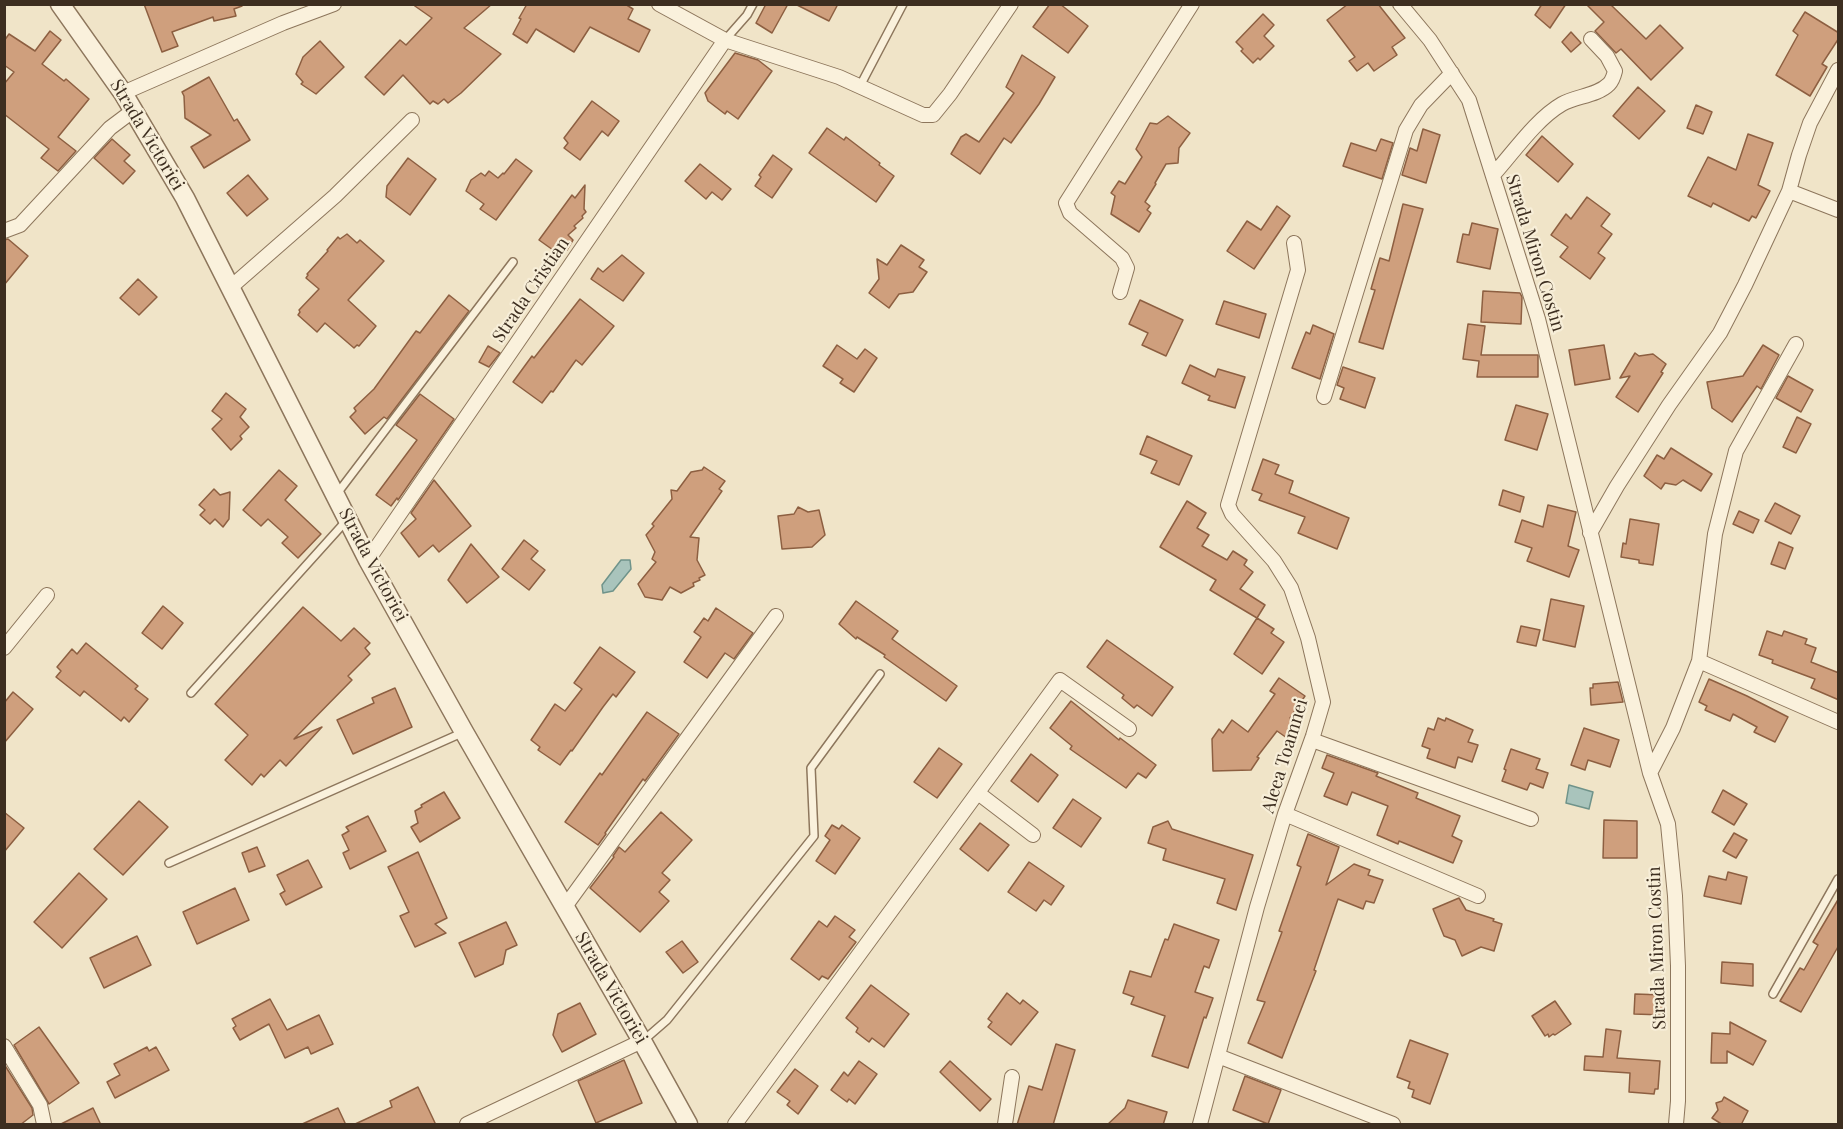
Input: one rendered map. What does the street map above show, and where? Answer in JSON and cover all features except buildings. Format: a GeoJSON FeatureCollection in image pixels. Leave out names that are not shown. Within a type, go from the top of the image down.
{"type":"FeatureCollection","features":[{"type":"Feature","properties":{"kind":"street","name":"Strada Victoriei"},"geometry":{"type":"LineString","coordinates":[[60,4],[134,110],[185,198],[368,560],[688,1125]]}},
{"type":"Feature","properties":{"kind":"street"},"geometry":{"type":"LineString","coordinates":[[659,4],[725,40],[839,77],[923,115],[933,115],[950,94],[1011,4]]}},
{"type":"Feature","properties":{"kind":"street"},"geometry":{"type":"LineString","coordinates":[[1120,292],[1127,268],[1122,258],[1070,213],[1065,203],[1192,4]]}},
{"type":"Feature","properties":{"kind":"street","name":"Strada Miron Costin"},"geometry":{"type":"LineString","coordinates":[[1400,4],[1430,40],[1469,99],[1538,319],[1650,773],[1668,824],[1675,896],[1678,966],[1676,1125]]}},
{"type":"Feature","properties":{"kind":"street"},"geometry":{"type":"LineString","coordinates":[[123,93],[328,5]]}},
{"type":"Feature","properties":{"kind":"street"},"geometry":{"type":"LineString","coordinates":[[1493,175],[1543,120],[1561,104],[1598,91],[1610,84],[1615,71],[1591,39]]}},
{"type":"Feature","properties":{"kind":"street","name":"Strada Cristian"},"geometry":{"type":"LineString","coordinates":[[368,560],[725,40]]}},
{"type":"Feature","properties":{"kind":"street"},"geometry":{"type":"LineString","coordinates":[[1590,533],[1663,414],[1720,333],[1789,191],[1810,123],[1839,70]]}},
{"type":"Feature","properties":{"kind":"street"},"geometry":{"type":"LineString","coordinates":[[1324,397],[1406,130],[1421,105],[1452,72]]}},
{"type":"Feature","properties":{"kind":"street"},"geometry":{"type":"LineString","coordinates":[[4,231],[20,225],[110,128],[134,110]]}},
{"type":"Feature","properties":{"kind":"street"},"geometry":{"type":"LineString","coordinates":[[231,287],[335,196],[412,120]]}},
{"type":"Feature","properties":{"kind":"street"},"geometry":{"type":"LineString","coordinates":[[1789,191],[1839,210]]}},
{"type":"Feature","properties":{"kind":"street","name":"Aleea Toamnei"},"geometry":{"type":"LineString","coordinates":[[1200,1125],[1257,907],[1285,814],[1323,702],[1308,638],[1290,588],[1274,561],[1232,514],[1228,504],[1298,270],[1294,243]]}},
{"type":"Feature","properties":{"kind":"street"},"geometry":{"type":"LineString","coordinates":[[1650,773],[1673,728],[1699,661],[1715,534],[1736,451],[1796,344]]}},
{"type":"Feature","properties":{"kind":"street"},"geometry":{"type":"LineString","coordinates":[[4,648],[47,596]]}},
{"type":"Feature","properties":{"kind":"street"},"geometry":{"type":"LineString","coordinates":[[564,908],[776,616]]}},
{"type":"Feature","properties":{"kind":"street"},"geometry":{"type":"LineString","coordinates":[[1699,661],[1839,722]]}},
{"type":"Feature","properties":{"kind":"street"},"geometry":{"type":"LineString","coordinates":[[735,1125],[1060,680],[1129,729]]}},
{"type":"Feature","properties":{"kind":"street"},"geometry":{"type":"LineString","coordinates":[[1312,740],[1531,819]]}},
{"type":"Feature","properties":{"kind":"street"},"geometry":{"type":"LineString","coordinates":[[978,793],[1033,835]]}},
{"type":"Feature","properties":{"kind":"street"},"geometry":{"type":"LineString","coordinates":[[1285,814],[1478,896]]}},
{"type":"Feature","properties":{"kind":"street"},"geometry":{"type":"LineString","coordinates":[[467,1125],[642,1041]]}},
{"type":"Feature","properties":{"kind":"street"},"geometry":{"type":"LineString","coordinates":[[4,1046],[40,1105],[44,1125]]}},
{"type":"Feature","properties":{"kind":"street"},"geometry":{"type":"LineString","coordinates":[[1218,1056],[1393,1125]]}},
{"type":"Feature","properties":{"kind":"street"},"geometry":{"type":"LineString","coordinates":[[1005,1125],[1012,1077]]}},
{"type":"Feature","properties":{"kind":"lane"},"geometry":{"type":"LineString","coordinates":[[725,40],[747,15],[753,4]]}},
{"type":"Feature","properties":{"kind":"lane"},"geometry":{"type":"LineString","coordinates":[[860,86],[903,4]]}},
{"type":"Feature","properties":{"kind":"lane"},"geometry":{"type":"LineString","coordinates":[[336,495],[513,262]]}},
{"type":"Feature","properties":{"kind":"lane"},"geometry":{"type":"LineString","coordinates":[[191,693],[348,519]]}},
{"type":"Feature","properties":{"kind":"lane"},"geometry":{"type":"LineString","coordinates":[[642,1041],[667,1020],[814,836],[811,768],[880,674]]}},
{"type":"Feature","properties":{"kind":"lane"},"geometry":{"type":"LineString","coordinates":[[169,863],[464,732]]}},
{"type":"Feature","properties":{"kind":"lane"},"geometry":{"type":"LineString","coordinates":[[1773,994],[1839,879]]}},
{"type":"Feature","properties":{"kind":"water"},"geometry":{"type":"Polygon","coordinates":[[[621,560],[630,560],[631,569],[613,591],[603,593],[602,585],[621,560]]]}},
{"type":"Feature","properties":{"kind":"water"},"geometry":{"type":"Polygon","coordinates":[[[1569,785],[1593,792],[1589,809],[1566,803],[1569,785]]]}}]}
